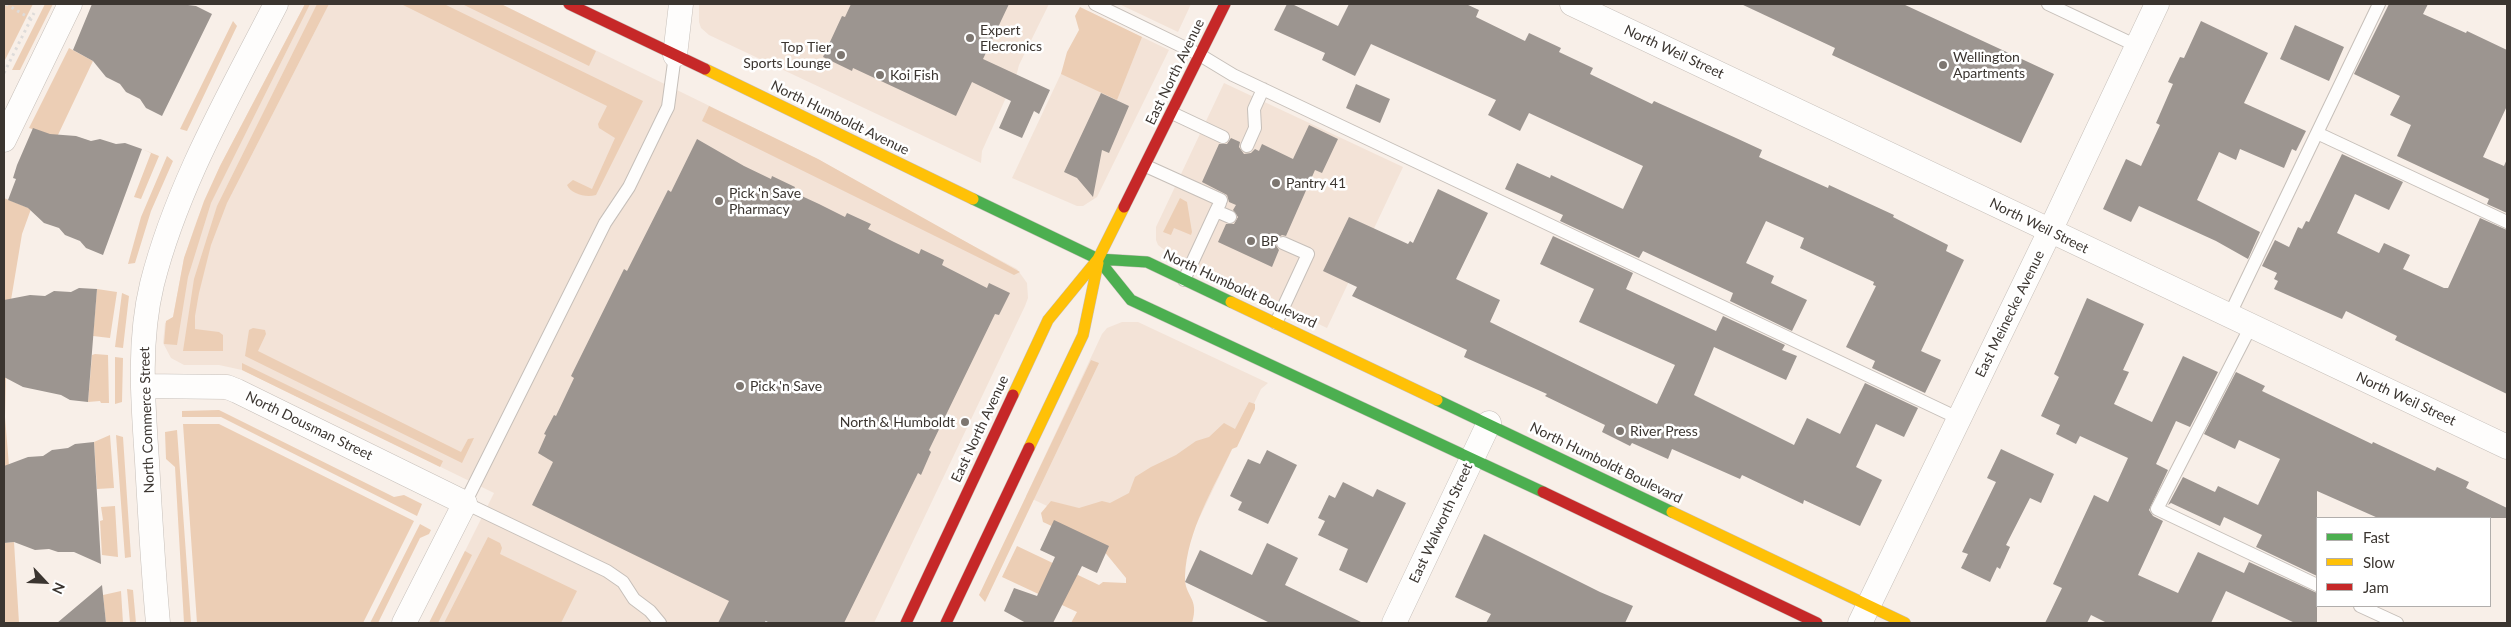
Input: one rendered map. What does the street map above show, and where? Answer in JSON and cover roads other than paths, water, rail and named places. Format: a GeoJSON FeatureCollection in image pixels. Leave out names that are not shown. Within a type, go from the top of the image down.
{"type":"FeatureCollection","features":[{"type":"Feature","properties":{"kind":"main road","name":"North Humboldt Avenue"},"geometry":{"type":"LineString","coordinates":[[570,4],[1098,259]]}},
{"type":"Feature","properties":{"kind":"main road","name":"East North Avenue"},"geometry":{"type":"LineString","coordinates":[[906,623],[1048,320],[1098,259],[1146,166],[1225,4]]}},
{"type":"Feature","properties":{"kind":"main road","name":"East North Avenue"},"geometry":{"type":"LineString","coordinates":[[946,623],[1083,335],[1098,259]]}},
{"type":"Feature","properties":{"kind":"main road","name":"North Humboldt Boulevard"},"geometry":{"type":"LineString","coordinates":[[1098,259],[1147,262],[1489,423],[1865,615],[1905,623]]}},
{"type":"Feature","properties":{"kind":"main road"},"geometry":{"type":"LineString","coordinates":[[1098,259],[1131,300],[1817,623]]}},
{"type":"Feature","properties":{"kind":"street"},"geometry":{"type":"LineString","coordinates":[[4,140],[70,4]]}},
{"type":"Feature","properties":{"kind":"street","name":"North Commerce Street"},"geometry":{"type":"LineString","coordinates":[[158,623],[143,386],[144,331],[152,285],[161,251],[199,155],[276,4]]}},
{"type":"Feature","properties":{"kind":"street"},"geometry":{"type":"LineString","coordinates":[[675,55],[681,4]]}},
{"type":"Feature","properties":{"kind":"street","name":"North Weil Street"},"geometry":{"type":"LineString","coordinates":[[1572,4],[2507,447]]}},
{"type":"Feature","properties":{"kind":"street","name":"East Meinecke Avenue"},"geometry":{"type":"LineString","coordinates":[[1865,615],[2157,4]]}},
{"type":"Feature","properties":{"kind":"street","name":"North Dousman Street"},"geometry":{"type":"LineString","coordinates":[[143,386],[227,387],[465,503]]}},
{"type":"Feature","properties":{"kind":"street","name":"East Walworth Street"},"geometry":{"type":"LineString","coordinates":[[1394,623],[1489,423]]}},
{"type":"Feature","properties":{"kind":"street"},"geometry":{"type":"LineString","coordinates":[[404,623],[465,503]]}},
{"type":"Feature","properties":{"kind":"lane"},"geometry":{"type":"LineString","coordinates":[[1095,4],[1200,55],[1263,89],[1960,419]]}},
{"type":"Feature","properties":{"kind":"lane"},"geometry":{"type":"LineString","coordinates":[[2048,4],[2137,46]]}},
{"type":"Feature","properties":{"kind":"lane"},"geometry":{"type":"LineString","coordinates":[[2229,316],[2379,4]]}},
{"type":"Feature","properties":{"kind":"lane"},"geometry":{"type":"LineString","coordinates":[[660,623],[650,611],[634,599],[623,582],[607,571],[465,503],[605,222],[630,187],[664,116],[668,107],[675,55]]}},
{"type":"Feature","properties":{"kind":"lane"},"geometry":{"type":"LineString","coordinates":[[1247,146],[1255,128],[1254,109],[1263,89]]}},
{"type":"Feature","properties":{"kind":"lane"},"geometry":{"type":"LineString","coordinates":[[1172,113],[1223,137]]}},
{"type":"Feature","properties":{"kind":"lane"},"geometry":{"type":"LineString","coordinates":[[2317,133],[2507,222]]}},
{"type":"Feature","properties":{"kind":"lane"},"geometry":{"type":"LineString","coordinates":[[1146,166],[1220,203],[1230,217]]}},
{"type":"Feature","properties":{"kind":"lane"},"geometry":{"type":"LineString","coordinates":[[1184,280],[1220,203]]}},
{"type":"Feature","properties":{"kind":"lane"},"geometry":{"type":"LineString","coordinates":[[1276,323],[1308,254],[1283,243]]}},
{"type":"Feature","properties":{"kind":"lane"},"geometry":{"type":"LineString","coordinates":[[2251,326],[2158,509],[2316,585]]}},
{"type":"Feature","properties":{"kind":"lane"},"geometry":{"type":"LineString","coordinates":[[2362,607],[2397,623]]}},
{"type":"Feature","properties":{"kind":"place","name":"Expert Elecronics"},"geometry":{"type":"Point","coordinates":[970,38]}},
{"type":"Feature","properties":{"kind":"place","name":"Top Tier Sports Lounge"},"geometry":{"type":"Point","coordinates":[841,55]}},
{"type":"Feature","properties":{"kind":"place","name":"Wellington Apartments"},"geometry":{"type":"Point","coordinates":[1943,65]}},
{"type":"Feature","properties":{"kind":"place","name":"Koi Fish"},"geometry":{"type":"Point","coordinates":[880,75]}},
{"type":"Feature","properties":{"kind":"place","name":"Pantry 41"},"geometry":{"type":"Point","coordinates":[1276,183]}},
{"type":"Feature","properties":{"kind":"place","name":"Pick 'n Save Pharmacy"},"geometry":{"type":"Point","coordinates":[719,201]}},
{"type":"Feature","properties":{"kind":"place","name":"BP"},"geometry":{"type":"Point","coordinates":[1251,241]}},
{"type":"Feature","properties":{"kind":"place","name":"Pick 'n Save"},"geometry":{"type":"Point","coordinates":[740,386]}},
{"type":"Feature","properties":{"kind":"place","name":"North & Humboldt"},"geometry":{"type":"Point","coordinates":[965,422]}},
{"type":"Feature","properties":{"kind":"place","name":"River Press"},"geometry":{"type":"Point","coordinates":[1620,431]}}]}
